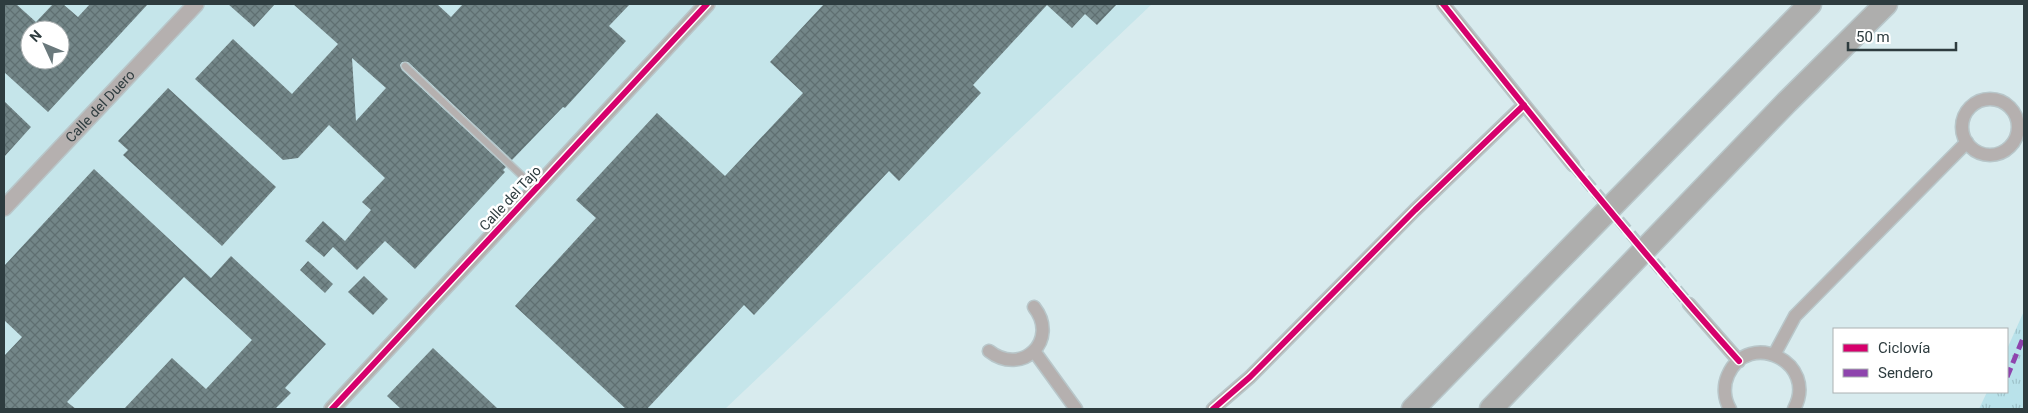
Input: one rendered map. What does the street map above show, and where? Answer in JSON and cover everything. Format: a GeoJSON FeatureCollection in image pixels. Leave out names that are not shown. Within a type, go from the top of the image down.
{"type":"FeatureCollection","features":[{"type":"Feature","properties":{"kind":"highway"},"geometry":{"type":"LineString","coordinates":[[1413,409],[1810,4]]}},
{"type":"Feature","properties":{"kind":"highway"},"geometry":{"type":"LineString","coordinates":[[1491,409],[1787,102],[1886,4]]}},
{"type":"Feature","properties":{"kind":"street","name":"Calle del Duero"},"geometry":{"type":"LineString","coordinates":[[4,208],[196,4]]}},
{"type":"Feature","properties":{"kind":"street"},"geometry":{"type":"LineString","coordinates":[[1443,4],[1573,165]]}},
{"type":"Feature","properties":{"kind":"street","name":"Calle del Tajo"},"geometry":{"type":"LineString","coordinates":[[332,409],[536,189],[699,7]]}},
{"type":"Feature","properties":{"kind":"street"},"geometry":{"type":"LineString","coordinates":[[1987,99],[1994,99],[2007,104],[2012,109],[2018,123],[2018,130],[2012,144],[2006,149],[1992,154],[1985,154],[1972,148],[1967,142],[1962,122],[1968,109],[1974,104],[1987,99]]}},
{"type":"Feature","properties":{"kind":"street"},"geometry":{"type":"LineString","coordinates":[[1213,409],[1250,377],[1415,210],[1524,105]]}},
{"type":"Feature","properties":{"kind":"street"},"geometry":{"type":"LineString","coordinates":[[1774,355],[1795,316],[1967,142]]}},
{"type":"Feature","properties":{"kind":"street"},"geometry":{"type":"LineString","coordinates":[[1689,304],[1739,361]]}},
{"type":"Feature","properties":{"kind":"street"},"geometry":{"type":"LineString","coordinates":[[990,351],[1002,359],[1010,360],[1024,358],[1034,351],[1039,344],[1043,329],[1042,320],[1034,307]]}},
{"type":"Feature","properties":{"kind":"street"},"geometry":{"type":"LineString","coordinates":[[1034,351],[1076,409]]}},
{"type":"Feature","properties":{"kind":"street"},"geometry":{"type":"LineString","coordinates":[[1726,407],[1726,380],[1739,361],[1754,354],[1774,355],[1793,369],[1798,378],[1799,394],[1794,409]]}},
{"type":"Feature","properties":{"kind":"lane"},"geometry":{"type":"LineString","coordinates":[[404,66],[536,189]]}},
{"type":"Feature","properties":{"kind":"shaded area"},"geometry":{"type":"Polygon","coordinates":[[[4,4],[1152,4],[725,409],[4,409],[4,4]]]}},
{"type":"Feature","properties":{"kind":"green space"},"geometry":{"type":"Polygon","coordinates":[[[2024,311],[2024,409],[1979,409],[1987,393],[2008,393],[2008,347],[2024,311]]]}},
{"type":"Feature","properties":{"kind":"building"},"geometry":{"type":"Polygon","coordinates":[[[4,4],[16,4],[34,20],[20,20],[20,70],[70,70],[70,20],[38,20],[53,4],[63,4],[78,17],[90,4],[148,4],[48,112],[4,72],[4,4]]]}},
{"type":"Feature","properties":{"kind":"building"},"geometry":{"type":"Polygon","coordinates":[[[228,4],[275,4],[254,27],[228,4]]]}},
{"type":"Feature","properties":{"kind":"building"},"geometry":{"type":"Polygon","coordinates":[[[293,4],[437,4],[451,17],[463,4],[630,4],[609,26],[626,41],[565,108],[563,107],[512,160],[408,62],[402,62],[400,65],[402,70],[506,167],[503,170],[505,172],[415,269],[385,241],[357,270],[333,247],[324,257],[305,241],[323,221],[345,241],[371,210],[362,202],[385,178],[329,125],[298,158],[283,160],[195,79],[233,39],[292,94],[338,44],[293,4]],[[352,58],[356,121],[386,88],[352,58]]]}},
{"type":"Feature","properties":{"kind":"building"},"geometry":{"type":"Polygon","coordinates":[[[824,4],[1117,4],[1097,25],[1085,14],[1072,28],[1047,5],[973,85],[981,93],[899,181],[889,171],[754,315],[744,305],[647,409],[626,409],[515,306],[596,218],[576,200],[657,113],[725,176],[803,93],[770,62],[824,4]]]}},
{"type":"Feature","properties":{"kind":"building"},"geometry":{"type":"Polygon","coordinates":[[[168,88],[276,187],[222,246],[123,155],[128,150],[118,141],[168,88]]]}},
{"type":"Feature","properties":{"kind":"building"},"geometry":{"type":"Polygon","coordinates":[[[4,101],[31,127],[4,157],[4,101]]]}},
{"type":"Feature","properties":{"kind":"building"},"geometry":{"type":"Polygon","coordinates":[[[94,169],[211,278],[231,256],[326,344],[285,388],[291,393],[275,409],[124,409],[172,358],[206,389],[252,340],[184,277],[67,402],[76,409],[4,409],[4,356],[22,337],[4,320],[4,266],[94,169]]]}},
{"type":"Feature","properties":{"kind":"building"},"geometry":{"type":"Polygon","coordinates":[[[308,261],[333,284],[325,293],[300,270],[308,261]]]}},
{"type":"Feature","properties":{"kind":"building"},"geometry":{"type":"Polygon","coordinates":[[[364,276],[388,299],[373,315],[348,292],[364,276]]]}},
{"type":"Feature","properties":{"kind":"building"},"geometry":{"type":"Polygon","coordinates":[[[433,348],[498,409],[401,409],[387,396],[433,348]]]}},
{"type":"Feature","properties":{"kind":"tunnel"},"geometry":{"type":"LineString","coordinates":[[1573,165],[1689,304]]}},
{"type":"Feature","properties":{"kind":"marked path"},"geometry":{"type":"LineString","coordinates":[[2008,375],[2024,336]]}},
{"type":"Feature","properties":{"kind":"cycle path"},"geometry":{"type":"LineString","coordinates":[[332,409],[707,4]]}},
{"type":"Feature","properties":{"kind":"cycle path"},"geometry":{"type":"LineString","coordinates":[[1443,4],[1625,229],[1739,361]]}},
{"type":"Feature","properties":{"kind":"cycle path"},"geometry":{"type":"LineString","coordinates":[[1213,409],[1250,377],[1415,210],[1524,105]]}}]}
